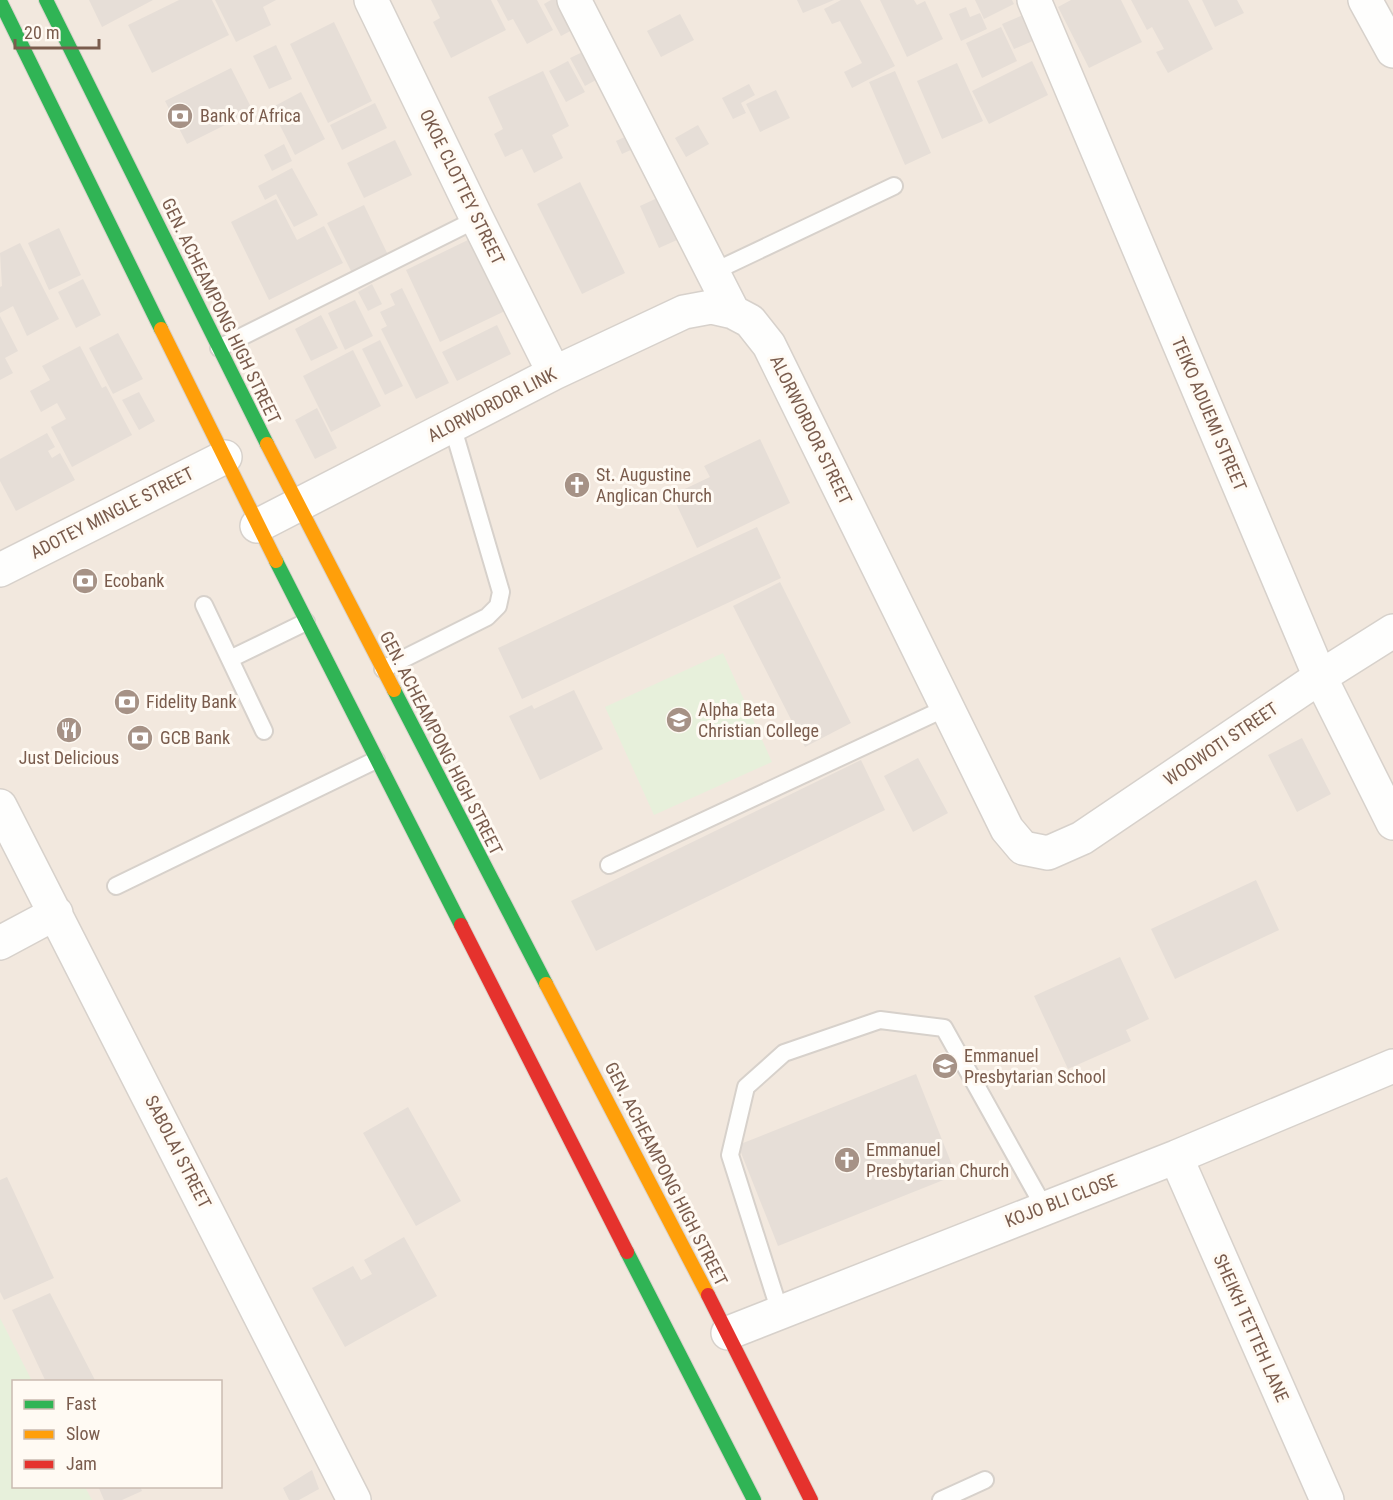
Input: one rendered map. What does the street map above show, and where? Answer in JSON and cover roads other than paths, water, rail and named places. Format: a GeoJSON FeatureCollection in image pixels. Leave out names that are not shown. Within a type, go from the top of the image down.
{"type":"FeatureCollection","features":[{"type":"Feature","properties":{"kind":"main road","name":"GEN. ACHEAMPONG HIGH STREET"},"geometry":{"type":"LineString","coordinates":[[46,0],[297,504],[728,1333],[810,1500]]}},
{"type":"Feature","properties":{"kind":"main road"},"geometry":{"type":"LineString","coordinates":[[0,1],[257,526],[754,1500]]}},
{"type":"Feature","properties":{"kind":"street","name":"OKOE CLOTTEY STREET"},"geometry":{"type":"LineString","coordinates":[[370,0],[554,373]]}},
{"type":"Feature","properties":{"kind":"street","name":"ALORWORDOR STREET"},"geometry":{"type":"LineString","coordinates":[[574,0],[733,312],[750,321],[769,345],[1007,829],[1023,848],[1048,853]]}},
{"type":"Feature","properties":{"kind":"street","name":"TEIKO ADUEMI STREET"},"geometry":{"type":"LineString","coordinates":[[1034,0],[1320,677],[1393,823]]}},
{"type":"Feature","properties":{"kind":"street"},"geometry":{"type":"LineString","coordinates":[[1365,0],[1393,51]]}},
{"type":"Feature","properties":{"kind":"street","name":"ALORWORDOR LINK"},"geometry":{"type":"LineString","coordinates":[[257,526],[554,373],[684,312],[711,308],[733,312]]}},
{"type":"Feature","properties":{"kind":"street","name":"ADOTEY MINGLE STREET"},"geometry":{"type":"LineString","coordinates":[[0,570],[225,457]]}},
{"type":"Feature","properties":{"kind":"street","name":"WOOWOTI STREET"},"geometry":{"type":"LineString","coordinates":[[1048,853],[1082,838],[1320,677],[1393,631]]}},
{"type":"Feature","properties":{"kind":"street","name":"SABOLAI STREET"},"geometry":{"type":"LineString","coordinates":[[0,806],[354,1500]]}},
{"type":"Feature","properties":{"kind":"street"},"geometry":{"type":"LineString","coordinates":[[0,943],[56,913]]}},
{"type":"Feature","properties":{"kind":"street","name":"KOJO BLI CLOSE"},"geometry":{"type":"LineString","coordinates":[[728,1333],[1176,1157],[1393,1066]]}},
{"type":"Feature","properties":{"kind":"street","name":"SHEIKH TETTEH LANE"},"geometry":{"type":"LineString","coordinates":[[1176,1157],[1327,1500]]}},
{"type":"Feature","properties":{"kind":"lane"},"geometry":{"type":"LineString","coordinates":[[713,272],[894,186]]}},
{"type":"Feature","properties":{"kind":"lane"},"geometry":{"type":"LineString","coordinates":[[219,348],[477,219]]}},
{"type":"Feature","properties":{"kind":"lane"},"geometry":{"type":"LineString","coordinates":[[383,669],[487,617],[498,606],[501,592],[452,425]]}},
{"type":"Feature","properties":{"kind":"lane"},"geometry":{"type":"LineString","coordinates":[[204,605],[264,731]]}},
{"type":"Feature","properties":{"kind":"lane"},"geometry":{"type":"LineString","coordinates":[[230,659],[306,622]]}},
{"type":"Feature","properties":{"kind":"lane"},"geometry":{"type":"LineString","coordinates":[[609,865],[948,707]]}},
{"type":"Feature","properties":{"kind":"lane"},"geometry":{"type":"LineString","coordinates":[[116,886],[376,760]]}},
{"type":"Feature","properties":{"kind":"lane"},"geometry":{"type":"LineString","coordinates":[[780,1312],[730,1155],[746,1087],[784,1053],[880,1020],[944,1028],[1044,1207]]}},
{"type":"Feature","properties":{"kind":"lane"},"geometry":{"type":"LineString","coordinates":[[941,1500],[985,1480]]}},
{"type":"Feature","properties":{"kind":"place","name":"Bank of Africa"},"geometry":{"type":"Point","coordinates":[180,116]}},
{"type":"Feature","properties":{"kind":"place","name":"St. Augustine Anglican Church"},"geometry":{"type":"Point","coordinates":[577,485]}},
{"type":"Feature","properties":{"kind":"place","name":"Ecobank"},"geometry":{"type":"Point","coordinates":[85,581]}},
{"type":"Feature","properties":{"kind":"place","name":"Fidelity Bank"},"geometry":{"type":"Point","coordinates":[127,702]}},
{"type":"Feature","properties":{"kind":"place","name":"Alpha Beta Christian College"},"geometry":{"type":"Point","coordinates":[679,720]}},
{"type":"Feature","properties":{"kind":"place","name":"Just Delicious"},"geometry":{"type":"Point","coordinates":[69,730]}},
{"type":"Feature","properties":{"kind":"place","name":"GCB Bank"},"geometry":{"type":"Point","coordinates":[140,738]}},
{"type":"Feature","properties":{"kind":"place","name":"Emmanuel Presbytarian School"},"geometry":{"type":"Point","coordinates":[945,1066]}},
{"type":"Feature","properties":{"kind":"place","name":"Emmanuel Presbytarian Church"},"geometry":{"type":"Point","coordinates":[847,1160]}}]}
